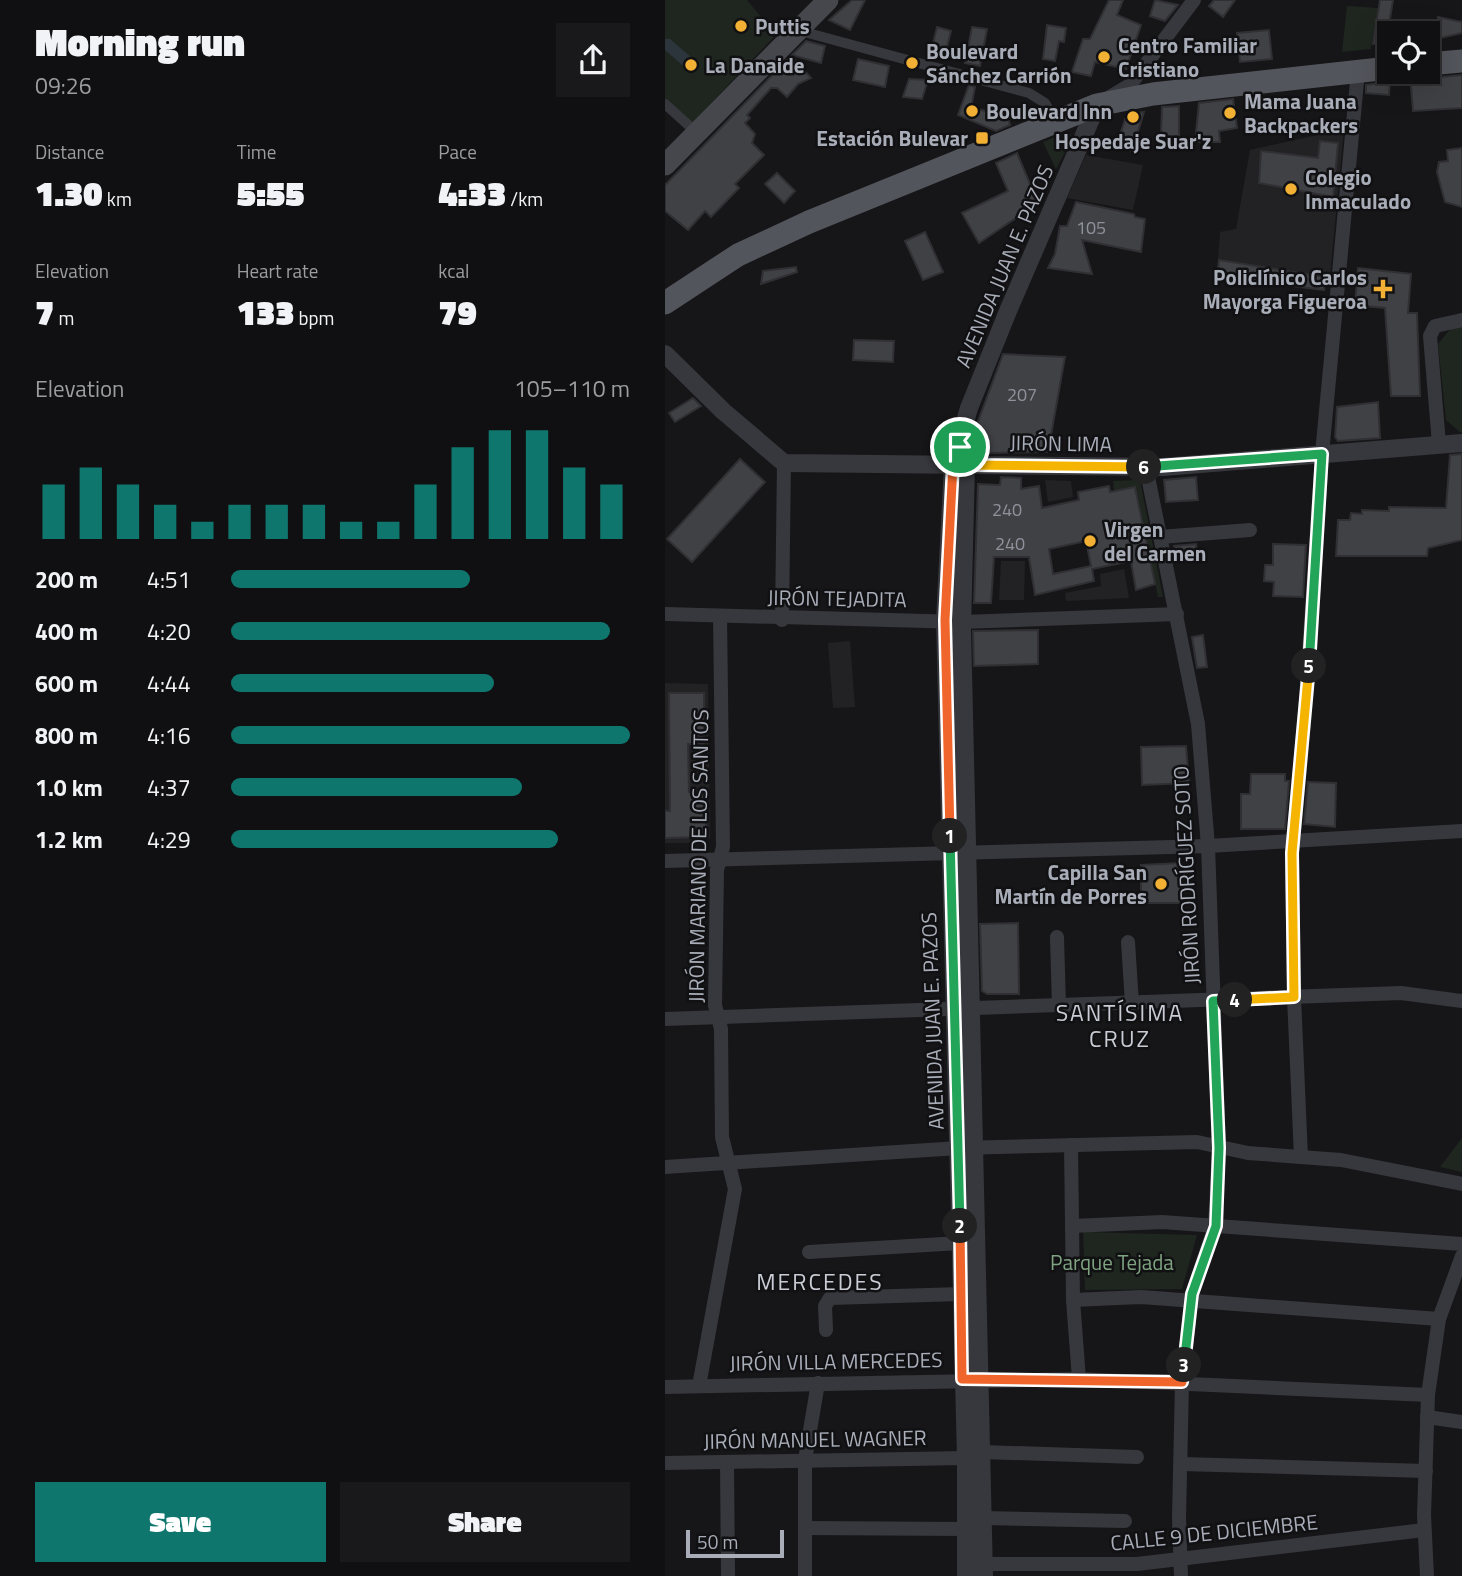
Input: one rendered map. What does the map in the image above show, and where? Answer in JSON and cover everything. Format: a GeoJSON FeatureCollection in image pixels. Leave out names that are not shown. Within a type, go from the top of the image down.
{"type":"FeatureCollection","features":[{"type":"Feature","properties":{"kind":"main road"},"geometry":{"type":"LineString","coordinates":[[665,165],[828,0]]}},
{"type":"Feature","properties":{"kind":"main road"},"geometry":{"type":"LineString","coordinates":[[1440,63],[1462,61]]}},
{"type":"Feature","properties":{"kind":"main road"},"geometry":{"type":"LineString","coordinates":[[665,303],[739,255],[810,222],[1097,104],[1153,94],[1377,69]]}},
{"type":"Feature","properties":{"kind":"street"},"geometry":{"type":"LineString","coordinates":[[1097,104],[1130,85],[1194,0]]}},
{"type":"Feature","properties":{"kind":"street"},"geometry":{"type":"LineString","coordinates":[[797,30],[1029,93],[1045,103],[1056,121]]}},
{"type":"Feature","properties":{"kind":"street"},"geometry":{"type":"LineString","coordinates":[[1301,1157],[1294,997],[1293,842],[1306,705],[1322,454],[1358,71]]}},
{"type":"Feature","properties":{"kind":"street"},"geometry":{"type":"LineString","coordinates":[[665,104],[696,132]]}},
{"type":"Feature","properties":{"kind":"street","name":"AVENIDA JUAN E. PAZOS"},"geometry":{"type":"LineString","coordinates":[[975,1570],[966,1529],[981,1379],[967,1148],[953,621],[960,447],[969,408],[1097,104]]}},
{"type":"Feature","properties":{"kind":"street"},"geometry":{"type":"LineString","coordinates":[[1439,444],[1430,336],[1435,326],[1462,320]]}},
{"type":"Feature","properties":{"kind":"street"},"geometry":{"type":"LineString","coordinates":[[665,354],[723,411],[784,463],[782,620]]}},
{"type":"Feature","properties":{"kind":"street","name":"JIRÓN LIMA"},"geometry":{"type":"LineString","coordinates":[[784,463],[1146,467],[1462,443]]}},
{"type":"Feature","properties":{"kind":"street","name":"JIRÓN RODRÍGUEZ SOTO"},"geometry":{"type":"LineString","coordinates":[[1146,467],[1198,724],[1208,846],[1219,1148],[1216,1226],[1191,1302],[1182,1382],[1181,1576]]}},
{"type":"Feature","properties":{"kind":"street"},"geometry":{"type":"LineString","coordinates":[[1160,537],[1250,530]]}},
{"type":"Feature","properties":{"kind":"street","name":"JIRÓN TEJADITA"},"geometry":{"type":"LineString","coordinates":[[665,614],[782,620],[953,621],[1177,614]]}},
{"type":"Feature","properties":{"kind":"street","name":"JIRÓN MARIANO DE LOS SANTOS"},"geometry":{"type":"LineString","coordinates":[[699,1386],[735,1189],[723,1137],[718,1017],[715,1005],[717,884],[723,847],[720,616]]}},
{"type":"Feature","properties":{"kind":"street"},"geometry":{"type":"LineString","coordinates":[[665,860],[1208,846],[1462,831]]}},
{"type":"Feature","properties":{"kind":"street"},"geometry":{"type":"LineString","coordinates":[[1057,937],[1059,1006]]}},
{"type":"Feature","properties":{"kind":"street"},"geometry":{"type":"LineString","coordinates":[[1128,942],[1132,1004]]}},
{"type":"Feature","properties":{"kind":"street"},"geometry":{"type":"LineString","coordinates":[[665,1019],[1401,993],[1462,1001]]}},
{"type":"Feature","properties":{"kind":"street"},"geometry":{"type":"LineString","coordinates":[[665,1167],[967,1148],[1197,1142],[1219,1148],[1378,1166],[1462,1184]]}},
{"type":"Feature","properties":{"kind":"street"},"geometry":{"type":"LineString","coordinates":[[1071,1145],[1073,1300],[1079,1379]]}},
{"type":"Feature","properties":{"kind":"street","name":"AVENIDA JUAN E. PAZOS"},"geometry":{"type":"LineString","coordinates":[[967,1148],[960,1243],[962,1379],[983,1518],[975,1570]]}},
{"type":"Feature","properties":{"kind":"street"},"geometry":{"type":"LineString","coordinates":[[1072,1226],[1162,1223],[1462,1244]]}},
{"type":"Feature","properties":{"kind":"street"},"geometry":{"type":"LineString","coordinates":[[809,1252],[960,1243]]}},
{"type":"Feature","properties":{"kind":"street"},"geometry":{"type":"LineString","coordinates":[[1427,1576],[1424,1530],[1428,1395],[1439,1319],[1462,1256]]}},
{"type":"Feature","properties":{"kind":"street"},"geometry":{"type":"LineString","coordinates":[[826,1329],[825,1306],[830,1297],[961,1294]]}},
{"type":"Feature","properties":{"kind":"street"},"geometry":{"type":"LineString","coordinates":[[1073,1300],[1141,1297],[1439,1319]]}},
{"type":"Feature","properties":{"kind":"street","name":"JIRÓN VILLA MERCEDES"},"geometry":{"type":"LineString","coordinates":[[665,1387],[962,1379],[1079,1379],[1428,1395]]}},
{"type":"Feature","properties":{"kind":"street"},"geometry":{"type":"LineString","coordinates":[[805,1576],[805,1460],[818,1383]]}},
{"type":"Feature","properties":{"kind":"street"},"geometry":{"type":"LineString","coordinates":[[1427,1417],[1462,1422]]}},
{"type":"Feature","properties":{"kind":"street","name":"JIRÓN MANUEL WAGNER"},"geometry":{"type":"LineString","coordinates":[[665,1463],[974,1455],[1137,1457]]}},
{"type":"Feature","properties":{"kind":"street"},"geometry":{"type":"LineString","coordinates":[[726,1462],[728,1576]]}},
{"type":"Feature","properties":{"kind":"street"},"geometry":{"type":"LineString","coordinates":[[1181,1464],[1426,1471]]}},
{"type":"Feature","properties":{"kind":"street"},"geometry":{"type":"LineString","coordinates":[[983,1518],[1125,1521]]}},
{"type":"Feature","properties":{"kind":"street"},"geometry":{"type":"LineString","coordinates":[[805,1528],[966,1529]]}},
{"type":"Feature","properties":{"kind":"street","name":"CALLE 9 DE DICIEMBRE"},"geometry":{"type":"LineString","coordinates":[[975,1570],[1119,1566],[1424,1530]]}},
{"type":"Feature","properties":{"kind":"shaded area"},"geometry":{"type":"Polygon","coordinates":[[[665,39],[670,39],[697,62],[694,71],[689,71],[665,50],[665,39]]]}},
{"type":"Feature","properties":{"kind":"shaded area","name":"Colegio Inmaculado"},"geometry":{"type":"Polygon","coordinates":[[[1344,129],[1329,286],[1217,276],[1220,232],[1236,229],[1250,150],[1344,129]]]}},
{"type":"Feature","properties":{"kind":"shaded area"},"geometry":{"type":"Polygon","coordinates":[[[1086,155],[1143,165],[1133,210],[1067,198],[1086,155]]]}},
{"type":"Feature","properties":{"kind":"shaded area"},"geometry":{"type":"Polygon","coordinates":[[[1045,480],[1071,481],[1073,497],[1048,502],[1045,480]]]}},
{"type":"Feature","properties":{"kind":"shaded area"},"geometry":{"type":"Polygon","coordinates":[[[1001,561],[1025,561],[1024,600],[999,600],[1001,561]]]}},
{"type":"Feature","properties":{"kind":"shaded area"},"geometry":{"type":"Polygon","coordinates":[[[1124,569],[1129,598],[1066,601],[1065,593],[1101,586],[1100,574],[1124,569]]]}},
{"type":"Feature","properties":{"kind":"shaded area"},"geometry":{"type":"Polygon","coordinates":[[[850,641],[855,707],[833,708],[828,643],[850,641]]]}},
{"type":"Feature","properties":{"kind":"shaded area"},"geometry":{"type":"Polygon","coordinates":[[[665,683],[708,684],[710,838],[703,843],[665,843],[665,683]]]}},
{"type":"Feature","properties":{"kind":"green space"},"geometry":{"type":"Polygon","coordinates":[[[665,0],[747,0],[774,33],[773,38],[692,123],[665,99],[665,0]]]}},
{"type":"Feature","properties":{"kind":"green space"},"geometry":{"type":"Polygon","coordinates":[[[1347,6],[1378,8],[1371,49],[1342,52],[1347,6]]]}},
{"type":"Feature","properties":{"kind":"green space"},"geometry":{"type":"Polygon","coordinates":[[[1070,133],[1072,139],[1056,169],[1043,142],[1070,133]]]}},
{"type":"Feature","properties":{"kind":"green space"},"geometry":{"type":"Polygon","coordinates":[[[1462,325],[1460,432],[1446,420],[1438,344],[1452,327],[1462,325]]]}},
{"type":"Feature","properties":{"kind":"green space"},"geometry":{"type":"Polygon","coordinates":[[[1140,480],[1163,597],[1158,597],[1136,487],[1114,491],[1113,481],[1140,480]]]}},
{"type":"Feature","properties":{"kind":"green space"},"geometry":{"type":"Polygon","coordinates":[[[1462,1138],[1462,1172],[1440,1167],[1462,1138]]]}},
{"type":"Feature","properties":{"kind":"green space","name":"Parque Tejada"},"geometry":{"type":"Polygon","coordinates":[[[1083,1232],[1197,1235],[1182,1289],[1085,1290],[1083,1232]]]}},
{"type":"Feature","properties":{"kind":"building"},"geometry":{"type":"Polygon","coordinates":[[[852,0],[865,0],[850,30],[829,20],[852,0]]]}},
{"type":"Feature","properties":{"kind":"building"},"geometry":{"type":"Polygon","coordinates":[[[1109,0],[1123,0],[1117,15],[1141,25],[1126,69],[1095,62],[1091,76],[1072,72],[1083,39],[1090,39],[1109,0]]]}},
{"type":"Feature","properties":{"kind":"building"},"geometry":{"type":"Polygon","coordinates":[[[1155,0],[1178,5],[1165,21],[1150,16],[1155,0]]]}},
{"type":"Feature","properties":{"kind":"building"},"geometry":{"type":"Polygon","coordinates":[[[1214,0],[1235,0],[1223,17],[1209,6],[1214,0]]]}},
{"type":"Feature","properties":{"kind":"building"},"geometry":{"type":"Polygon","coordinates":[[[1380,0],[1393,0],[1390,21],[1377,21],[1377,44],[1373,44],[1380,0]]]}},
{"type":"Feature","properties":{"kind":"building"},"geometry":{"type":"Polygon","coordinates":[[[1438,17],[1462,22],[1462,33],[1440,38],[1438,17]]]}},
{"type":"Feature","properties":{"kind":"building"},"geometry":{"type":"Polygon","coordinates":[[[1047,25],[1066,28],[1064,42],[1059,41],[1055,61],[1043,59],[1047,25]]]}},
{"type":"Feature","properties":{"kind":"building"},"geometry":{"type":"Polygon","coordinates":[[[937,27],[951,31],[945,55],[931,52],[937,27]]]}},
{"type":"Feature","properties":{"kind":"building"},"geometry":{"type":"Polygon","coordinates":[[[972,27],[987,29],[980,66],[965,63],[972,27]]]}},
{"type":"Feature","properties":{"kind":"building"},"geometry":{"type":"Polygon","coordinates":[[[1269,30],[1272,59],[1240,62],[1237,33],[1269,30]]]}},
{"type":"Feature","properties":{"kind":"building"},"geometry":{"type":"Polygon","coordinates":[[[806,41],[825,46],[821,63],[792,55],[806,41]]]}},
{"type":"Feature","properties":{"kind":"building"},"geometry":{"type":"Polygon","coordinates":[[[791,56],[811,78],[798,84],[787,97],[777,88],[771,88],[747,115],[750,118],[745,123],[755,134],[752,143],[764,155],[735,184],[739,188],[711,217],[705,211],[688,230],[665,211],[665,185],[791,56]]]}},
{"type":"Feature","properties":{"kind":"building"},"geometry":{"type":"Polygon","coordinates":[[[858,59],[889,66],[885,87],[853,80],[858,59]]]}},
{"type":"Feature","properties":{"kind":"building"},"geometry":{"type":"Polygon","coordinates":[[[1462,75],[1462,108],[1413,111],[1411,84],[1440,84],[1440,77],[1462,75]]]}},
{"type":"Feature","properties":{"kind":"building"},"geometry":{"type":"Polygon","coordinates":[[[909,79],[928,80],[922,99],[903,97],[909,79]]]}},
{"type":"Feature","properties":{"kind":"building"},"geometry":{"type":"Polygon","coordinates":[[[1390,84],[1389,95],[1366,93],[1366,85],[1390,84]]]}},
{"type":"Feature","properties":{"kind":"building"},"geometry":{"type":"Polygon","coordinates":[[[969,85],[975,87],[971,108],[986,111],[988,105],[1006,111],[1010,125],[996,131],[958,115],[969,85]]]}},
{"type":"Feature","properties":{"kind":"building"},"geometry":{"type":"Polygon","coordinates":[[[1233,99],[1237,128],[1219,131],[1220,142],[1195,142],[1199,103],[1233,99]]]}},
{"type":"Feature","properties":{"kind":"building"},"geometry":{"type":"Polygon","coordinates":[[[1179,106],[1179,136],[1161,136],[1162,107],[1179,106]]]}},
{"type":"Feature","properties":{"kind":"building"},"geometry":{"type":"Polygon","coordinates":[[[1144,112],[1132,151],[1116,146],[1127,114],[1144,112]]]}},
{"type":"Feature","properties":{"kind":"building"},"geometry":{"type":"Polygon","coordinates":[[[1320,141],[1338,143],[1333,197],[1259,183],[1261,151],[1318,158],[1320,141]]]}},
{"type":"Feature","properties":{"kind":"building"},"geometry":{"type":"Polygon","coordinates":[[[1462,148],[1462,207],[1445,202],[1437,172],[1439,162],[1448,161],[1447,150],[1462,148]]]}},
{"type":"Feature","properties":{"kind":"building"},"geometry":{"type":"Polygon","coordinates":[[[1017,153],[1038,203],[979,243],[962,213],[1008,191],[996,163],[1017,153]]]}},
{"type":"Feature","properties":{"kind":"building"},"geometry":{"type":"Polygon","coordinates":[[[777,173],[795,191],[784,203],[765,184],[777,173]]]}},
{"type":"Feature","properties":{"kind":"building"},"geometry":{"type":"Polygon","coordinates":[[[1076,202],[1134,214],[1135,217],[1145,219],[1141,252],[1082,240],[1092,274],[1048,268],[1055,254],[1060,226],[1067,226],[1076,202]]]}},
{"type":"Feature","properties":{"kind":"building"},"geometry":{"type":"Polygon","coordinates":[[[925,232],[943,272],[923,280],[905,241],[925,232]]]}},
{"type":"Feature","properties":{"kind":"building"},"geometry":{"type":"Polygon","coordinates":[[[1219,260],[1325,277],[1324,290],[1217,276],[1219,260]]]}},
{"type":"Feature","properties":{"kind":"building"},"geometry":{"type":"Polygon","coordinates":[[[796,267],[797,272],[761,284],[763,271],[796,267]]]}},
{"type":"Feature","properties":{"kind":"building"},"geometry":{"type":"Polygon","coordinates":[[[1358,268],[1411,274],[1408,313],[1417,313],[1420,396],[1391,396],[1385,308],[1355,305],[1358,268]]]}},
{"type":"Feature","properties":{"kind":"building"},"geometry":{"type":"Polygon","coordinates":[[[854,340],[894,341],[893,362],[853,360],[854,340]]]}},
{"type":"Feature","properties":{"kind":"building"},"geometry":{"type":"Polygon","coordinates":[[[1003,354],[1065,357],[1048,452],[988,453],[974,432],[1003,354]]]}},
{"type":"Feature","properties":{"kind":"building"},"geometry":{"type":"Polygon","coordinates":[[[693,398],[701,406],[675,422],[669,413],[693,398]]]}},
{"type":"Feature","properties":{"kind":"building"},"geometry":{"type":"Polygon","coordinates":[[[1378,402],[1380,438],[1338,441],[1335,437],[1337,407],[1378,402]]]}},
{"type":"Feature","properties":{"kind":"building"},"geometry":{"type":"Polygon","coordinates":[[[1462,454],[1462,540],[1428,548],[1427,556],[1336,556],[1338,520],[1350,520],[1351,513],[1362,514],[1362,510],[1389,511],[1389,507],[1446,508],[1450,455],[1462,454]]]}},
{"type":"Feature","properties":{"kind":"building"},"geometry":{"type":"Polygon","coordinates":[[[740,459],[765,482],[692,562],[667,539],[740,459]]]}},
{"type":"Feature","properties":{"kind":"building"},"geometry":{"type":"Polygon","coordinates":[[[1001,477],[1021,478],[1021,489],[1039,486],[1042,508],[1079,500],[1078,492],[1109,486],[1110,492],[1135,487],[1155,584],[1136,590],[1131,561],[1092,569],[1094,581],[1035,595],[1029,557],[994,557],[991,603],[974,603],[978,484],[1000,485],[1001,477]],[[1086,541],[1049,549],[1053,574],[1091,566],[1086,541]]]}},
{"type":"Feature","properties":{"kind":"building"},"geometry":{"type":"Polygon","coordinates":[[[1196,477],[1198,500],[1166,502],[1164,480],[1196,477]]]}},
{"type":"Feature","properties":{"kind":"building"},"geometry":{"type":"Polygon","coordinates":[[[1196,544],[1198,557],[1186,559],[1185,553],[1175,555],[1174,546],[1196,544]]]}},
{"type":"Feature","properties":{"kind":"building"},"geometry":{"type":"Polygon","coordinates":[[[1273,544],[1306,545],[1303,597],[1273,596],[1274,582],[1264,581],[1265,565],[1273,565],[1273,544]]]}},
{"type":"Feature","properties":{"kind":"building"},"geometry":{"type":"Polygon","coordinates":[[[1038,630],[1038,664],[974,666],[973,631],[1038,630]]]}},
{"type":"Feature","properties":{"kind":"building"},"geometry":{"type":"Polygon","coordinates":[[[1203,635],[1207,667],[1197,668],[1192,637],[1203,635]]]}},
{"type":"Feature","properties":{"kind":"building"},"geometry":{"type":"Polygon","coordinates":[[[669,693],[704,693],[704,744],[688,744],[689,792],[704,791],[707,837],[665,838],[665,811],[670,811],[669,693]]]}},
{"type":"Feature","properties":{"kind":"building"},"geometry":{"type":"Polygon","coordinates":[[[1186,746],[1189,783],[1142,785],[1141,747],[1186,746]]]}},
{"type":"Feature","properties":{"kind":"building"},"geometry":{"type":"Polygon","coordinates":[[[1251,774],[1285,774],[1285,781],[1289,781],[1285,829],[1241,829],[1241,794],[1250,794],[1251,774]]]}},
{"type":"Feature","properties":{"kind":"building"},"geometry":{"type":"Polygon","coordinates":[[[1308,782],[1336,783],[1335,827],[1304,824],[1308,782]]]}},
{"type":"Feature","properties":{"kind":"building","name":"Capilla San Martín de Porres"},"geometry":{"type":"Polygon","coordinates":[[[1179,863],[1181,903],[1141,903],[1141,865],[1179,863]]]}},
{"type":"Feature","properties":{"kind":"building"},"geometry":{"type":"Polygon","coordinates":[[[1018,923],[1019,994],[987,994],[982,991],[980,924],[1018,923]]]}},
{"type":"Feature","properties":{"kind":"place","name":"Puttis"},"geometry":{"type":"Point","coordinates":[741,26]}},
{"type":"Feature","properties":{"kind":"place","name":"Centro Familiar Cristiano"},"geometry":{"type":"Point","coordinates":[1104,57]}},
{"type":"Feature","properties":{"kind":"place","name":"Boulevard Sánchez Carrión"},"geometry":{"type":"Point","coordinates":[912,63]}},
{"type":"Feature","properties":{"kind":"place","name":"La Danaide"},"geometry":{"type":"Point","coordinates":[691,65]}},
{"type":"Feature","properties":{"kind":"place","name":"Boulevard Inn"},"geometry":{"type":"Point","coordinates":[972,111]}},
{"type":"Feature","properties":{"kind":"place","name":"Mama Juana Backpackers"},"geometry":{"type":"Point","coordinates":[1230,113]}},
{"type":"Feature","properties":{"kind":"place","name":"Hospedaje Suar'z"},"geometry":{"type":"Point","coordinates":[1133,117]}},
{"type":"Feature","properties":{"kind":"place","name":"Estación Bulevar"},"geometry":{"type":"Point","coordinates":[982,138]}},
{"type":"Feature","properties":{"kind":"place","name":"Colegio Inmaculado"},"geometry":{"type":"Point","coordinates":[1291,189]}},
{"type":"Feature","properties":{"kind":"place","name":"Policlínico Carlos Mayorga Figueroa"},"geometry":{"type":"Point","coordinates":[1383,289]}},
{"type":"Feature","properties":{"kind":"place","name":"Virgen del Carmen"},"geometry":{"type":"Point","coordinates":[1090,541]}},
{"type":"Feature","properties":{"kind":"place","name":"Capilla San Martín de Porres"},"geometry":{"type":"Point","coordinates":[1161,884]}},
{"type":"Feature","properties":{"kind":"district","name":"SANTÍSIMA CRUZ"},"geometry":{"type":"Point","coordinates":[1120,1025]}},
{"type":"Feature","properties":{"kind":"district","name":"MERCEDES"},"geometry":{"type":"Point","coordinates":[820,1281]}},
{"type":"Feature","properties":{"kind":"route"},"geometry":{"type":"LineString","coordinates":[[960,447],[966,465],[1163,467],[1322,454],[1306,705],[1292,853],[1294,997],[1213,1001],[1219,1148],[1216,1226],[1192,1294],[1182,1382],[962,1379],[959,1148],[945,630],[953,464],[960,447]]}}]}
